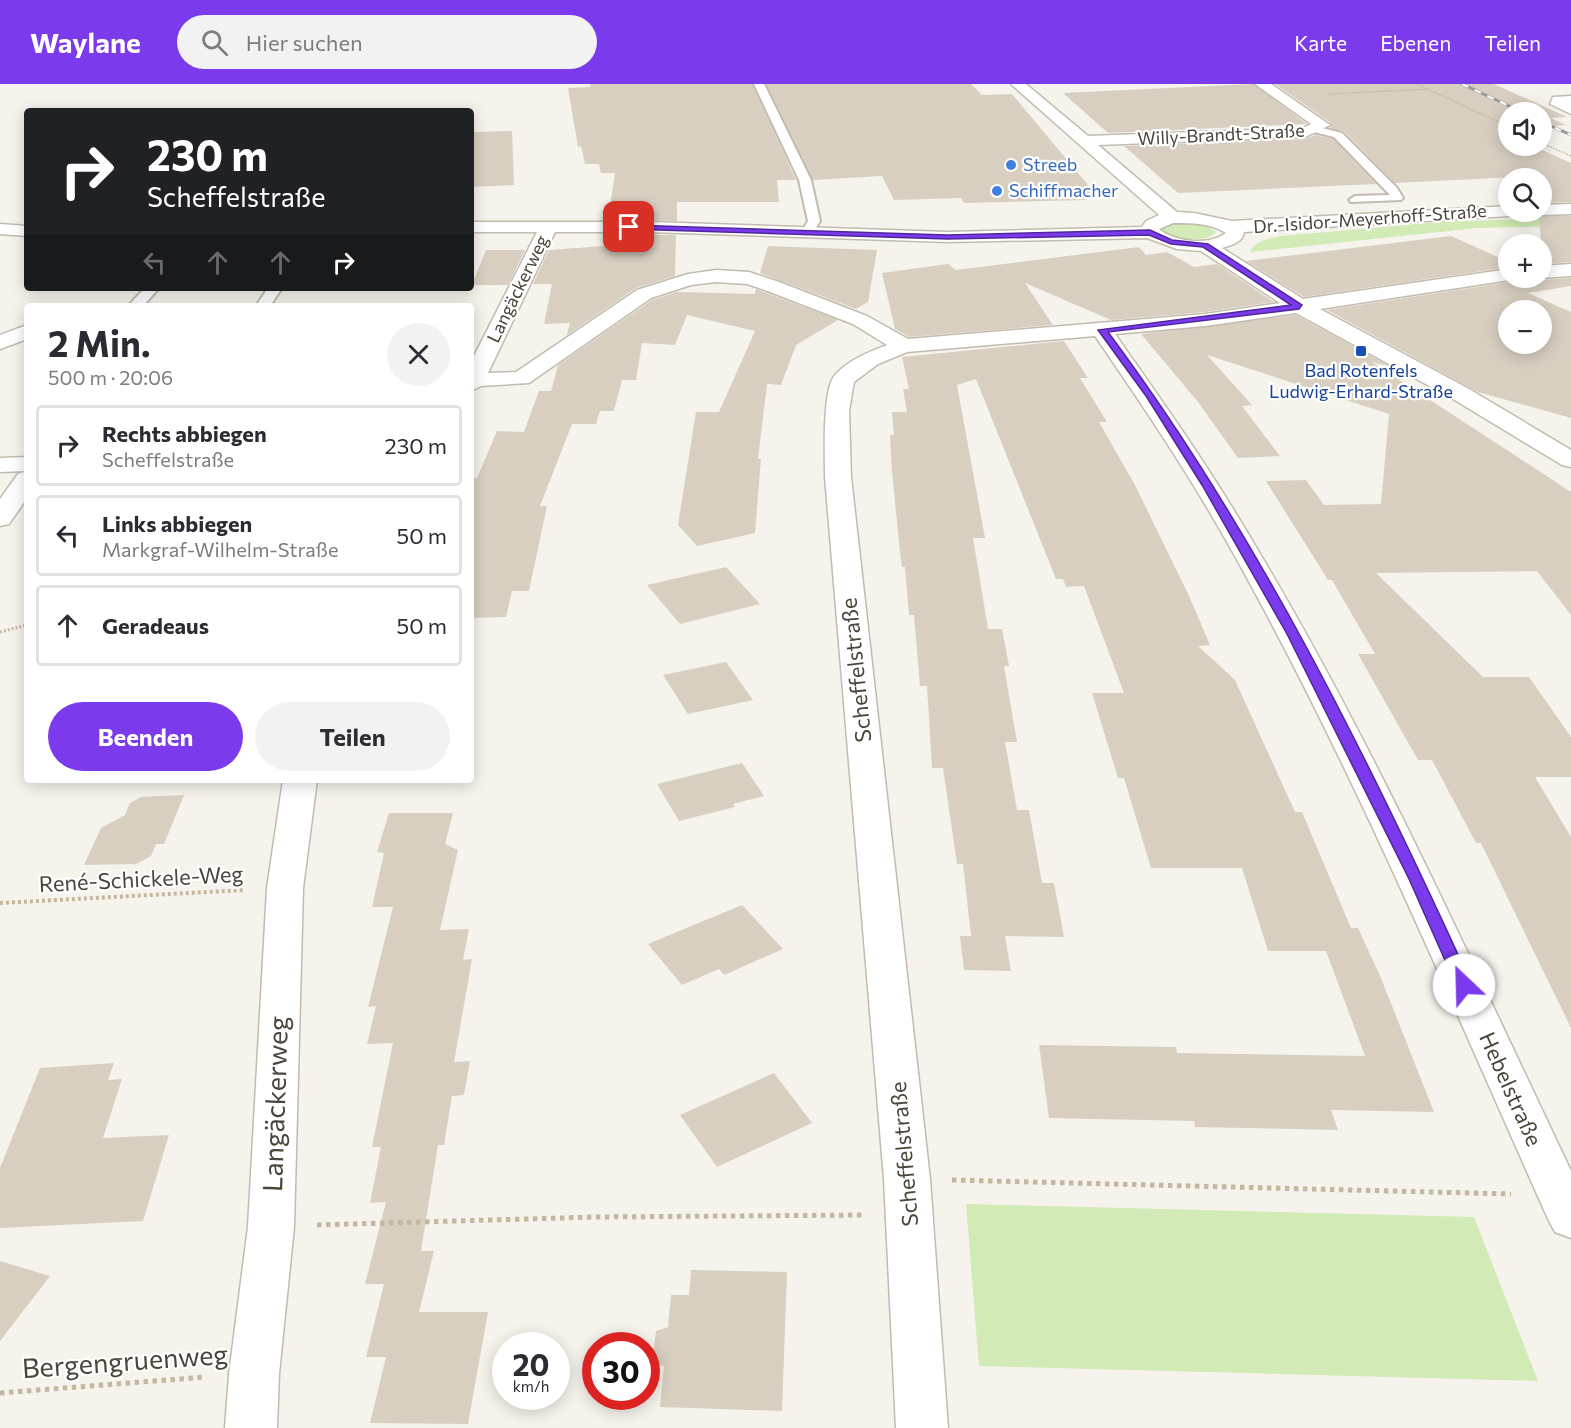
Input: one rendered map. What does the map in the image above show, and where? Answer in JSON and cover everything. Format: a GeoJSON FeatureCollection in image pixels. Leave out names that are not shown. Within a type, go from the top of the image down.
{"type":"FeatureCollection","features":[{"type":"Feature","properties":{"kind":"street"},"geometry":{"type":"LineString","coordinates":[[1018,84],[1173,218]]}},
{"type":"Feature","properties":{"kind":"street","name":"Willy-Brandt-Straße"},"geometry":{"type":"LineString","coordinates":[[1083,141],[1267,135],[1314,129],[1322,125],[1262,84]]}},
{"type":"Feature","properties":{"kind":"street"},"geometry":{"type":"LineString","coordinates":[[1571,100],[1558,100],[1557,104],[1571,110]]}},
{"type":"Feature","properties":{"kind":"street"},"geometry":{"type":"LineString","coordinates":[[1552,210],[1571,209]]}},
{"type":"Feature","properties":{"kind":"street","name":"Dr.-Isidor-Meyerhoff-Straße"},"geometry":{"type":"LineString","coordinates":[[1173,218],[1205,219],[1230,227],[1498,211]]}},
{"type":"Feature","properties":{"kind":"street"},"geometry":{"type":"LineString","coordinates":[[1150,232],[1150,226],[1153,223],[1173,218]]}},
{"type":"Feature","properties":{"kind":"street","name":"Dr.-Isidor-Meyerhoff-Straße"},"geometry":{"type":"LineString","coordinates":[[474,227],[549,226],[948,237],[1150,232],[1171,242],[1205,245],[1232,239],[1236,235],[1230,227]]}},
{"type":"Feature","properties":{"kind":"street","name":"Langäckerweg"},"geometry":{"type":"LineString","coordinates":[[474,378],[549,226]]}},
{"type":"Feature","properties":{"kind":"street"},"geometry":{"type":"LineString","coordinates":[[0,229],[24,231]]}},
{"type":"Feature","properties":{"kind":"street"},"geometry":{"type":"LineString","coordinates":[[1205,245],[1299,306],[1568,455]]}},
{"type":"Feature","properties":{"kind":"street"},"geometry":{"type":"LineString","coordinates":[[1552,271],[1571,270]]}},
{"type":"Feature","properties":{"kind":"street"},"geometry":{"type":"LineString","coordinates":[[474,382],[521,378],[644,294],[665,285],[716,276],[749,278],[772,286],[860,320],[904,346]]}},
{"type":"Feature","properties":{"kind":"street","name":"Scheffelstraße"},"geometry":{"type":"LineString","coordinates":[[921,1428],[907,1179],[838,477],[837,411],[843,379],[870,359],[904,346],[1102,330],[1299,306],[1498,277]]}},
{"type":"Feature","properties":{"kind":"street"},"geometry":{"type":"LineString","coordinates":[[482,323],[503,323]]}},
{"type":"Feature","properties":{"kind":"street","name":"Hebelstraße"},"geometry":{"type":"LineString","coordinates":[[1102,330],[1150,395],[1207,485],[1293,634],[1416,879],[1565,1207]]}},
{"type":"Feature","properties":{"kind":"street"},"geometry":{"type":"LineString","coordinates":[[0,343],[24,332]]}},
{"type":"Feature","properties":{"kind":"street"},"geometry":{"type":"LineString","coordinates":[[0,465],[24,464]]}},
{"type":"Feature","properties":{"kind":"street"},"geometry":{"type":"LineString","coordinates":[[0,518],[24,483]]}},
{"type":"Feature","properties":{"kind":"street","name":"Langäckerweg"},"geometry":{"type":"LineString","coordinates":[[251,1428],[254,1374],[271,1227],[285,888],[300,783]]}},
{"type":"Feature","properties":{"kind":"lane"},"geometry":{"type":"LineString","coordinates":[[759,84],[805,180],[814,221],[807,233]]}},
{"type":"Feature","properties":{"kind":"lane"},"geometry":{"type":"LineString","coordinates":[[1314,129],[1338,135],[1393,190],[1397,198],[1354,200]]}},
{"type":"Feature","properties":{"kind":"lane"},"geometry":{"type":"LineString","coordinates":[[138,303],[149,291]]}},
{"type":"Feature","properties":{"kind":"path"},"geometry":{"type":"LineString","coordinates":[[1417,84],[1498,122]]}},
{"type":"Feature","properties":{"kind":"path"},"geometry":{"type":"LineString","coordinates":[[1282,96],[1430,89]]}},
{"type":"Feature","properties":{"kind":"path"},"geometry":{"type":"LineString","coordinates":[[1552,147],[1571,156]]}},
{"type":"Feature","properties":{"kind":"path"},"geometry":{"type":"LineString","coordinates":[[0,632],[24,626]]}},
{"type":"Feature","properties":{"kind":"path","name":"René-Schickele-Weg"},"geometry":{"type":"LineString","coordinates":[[0,903],[285,888]]}},
{"type":"Feature","properties":{"kind":"path"},"geometry":{"type":"LineString","coordinates":[[907,1179],[1565,1207]]}},
{"type":"Feature","properties":{"kind":"path"},"geometry":{"type":"LineString","coordinates":[[271,1227],[595,1216],[910,1215]]}},
{"type":"Feature","properties":{"kind":"path","name":"Bergengruenweg"},"geometry":{"type":"LineString","coordinates":[[0,1393],[254,1374]]}},
{"type":"Feature","properties":{"kind":"green space"},"geometry":{"type":"Polygon","coordinates":[[[1498,220],[1498,222],[1552,222],[1552,220],[1571,226],[1476,228],[1250,252],[1259,242],[1281,236],[1441,222],[1498,220]]]}},
{"type":"Feature","properties":{"kind":"green space"},"geometry":{"type":"Polygon","coordinates":[[[1179,222],[1204,224],[1216,232],[1205,238],[1189,239],[1174,236],[1162,230],[1165,224],[1179,222]]]}},
{"type":"Feature","properties":{"kind":"green space"},"geometry":{"type":"Polygon","coordinates":[[[966,1204],[1474,1217],[1538,1381],[979,1366],[966,1204]]]}},
{"type":"Feature","properties":{"kind":"building"},"geometry":{"type":"Polygon","coordinates":[[[590,84],[752,84],[796,180],[777,180],[779,202],[677,202],[677,221],[608,220],[615,173],[601,173],[599,164],[585,164],[581,146],[578,147],[568,88],[590,87],[590,84]]]}},
{"type":"Feature","properties":{"kind":"building"},"geometry":{"type":"Polygon","coordinates":[[[766,84],[971,84],[982,95],[1012,94],[1098,197],[1082,198],[1086,200],[964,203],[961,198],[894,200],[882,176],[813,180],[766,84]]]}},
{"type":"Feature","properties":{"kind":"building"},"geometry":{"type":"Polygon","coordinates":[[[1253,84],[1307,124],[1108,133],[1063,93],[1253,84]]]}},
{"type":"Feature","properties":{"kind":"building"},"geometry":{"type":"Polygon","coordinates":[[[1275,84],[1494,84],[1534,102],[1498,102],[1498,129],[1496,129],[1498,130],[1498,156],[1552,154],[1571,163],[1571,202],[1552,203],[1552,168],[1498,168],[1498,178],[1395,183],[1344,131],[1330,128],[1331,123],[1275,84]]]}},
{"type":"Feature","properties":{"kind":"building"},"geometry":{"type":"Polygon","coordinates":[[[1552,110],[1567,117],[1552,118],[1552,110]]]}},
{"type":"Feature","properties":{"kind":"building"},"geometry":{"type":"Polygon","coordinates":[[[1552,119],[1566,125],[1552,126],[1552,119]]]}},
{"type":"Feature","properties":{"kind":"building"},"geometry":{"type":"Polygon","coordinates":[[[512,131],[514,185],[474,187],[474,132],[512,131]]]}},
{"type":"Feature","properties":{"kind":"building"},"geometry":{"type":"Polygon","coordinates":[[[1315,135],[1333,139],[1376,184],[1178,193],[1124,146],[1305,139],[1315,135]]]}},
{"type":"Feature","properties":{"kind":"building"},"geometry":{"type":"Polygon","coordinates":[[[1552,216],[1571,216],[1571,262],[1552,263],[1552,234],[1540,234],[1540,222],[1552,222],[1552,216]]]}},
{"type":"Feature","properties":{"kind":"building"},"geometry":{"type":"Polygon","coordinates":[[[606,234],[676,235],[675,276],[636,288],[567,335],[570,323],[544,324],[552,284],[533,284],[549,250],[605,246],[606,234]]]}},
{"type":"Feature","properties":{"kind":"building"},"geometry":{"type":"Polygon","coordinates":[[[1451,236],[1498,257],[1498,269],[1304,297],[1246,261],[1451,236]]]}},
{"type":"Feature","properties":{"kind":"building"},"geometry":{"type":"Polygon","coordinates":[[[768,246],[877,250],[868,302],[856,309],[760,273],[768,246]]]}},
{"type":"Feature","properties":{"kind":"building"},"geometry":{"type":"Polygon","coordinates":[[[1139,247],[1146,255],[1167,252],[1194,267],[1217,264],[1274,302],[1205,312],[1111,320],[1025,283],[1053,325],[909,337],[895,329],[882,273],[948,264],[956,270],[1139,247]]]}},
{"type":"Feature","properties":{"kind":"building"},"geometry":{"type":"Polygon","coordinates":[[[486,250],[525,250],[508,285],[474,285],[486,250]]]}},
{"type":"Feature","properties":{"kind":"building"},"geometry":{"type":"Polygon","coordinates":[[[1571,278],[1571,286],[1528,293],[1544,300],[1498,300],[1498,354],[1552,354],[1552,304],[1571,312],[1571,418],[1478,392],[1327,310],[1498,284],[1498,288],[1552,288],[1552,279],[1571,278]]]}},
{"type":"Feature","properties":{"kind":"building"},"geometry":{"type":"Polygon","coordinates":[[[756,289],[838,320],[796,345],[781,385],[767,384],[758,459],[761,459],[755,533],[697,546],[678,525],[696,412],[719,412],[755,331],[687,315],[675,345],[642,343],[636,380],[622,380],[614,411],[600,411],[596,424],[572,424],[540,506],[547,506],[529,591],[512,591],[506,617],[474,618],[474,478],[477,478],[497,431],[524,432],[539,391],[551,391],[558,365],[652,300],[677,292],[755,294],[756,289]]]}},
{"type":"Feature","properties":{"kind":"building"},"geometry":{"type":"Polygon","coordinates":[[[1296,315],[1391,367],[1372,362],[1571,492],[1571,615],[1537,571],[1376,573],[1483,677],[1529,677],[1571,737],[1571,777],[1535,777],[1571,837],[1571,1028],[1481,843],[1476,843],[1432,760],[1418,760],[1358,654],[1375,654],[1332,580],[1328,580],[1266,481],[1306,480],[1324,505],[1381,504],[1389,414],[1207,355],[1252,405],[1242,406],[1280,456],[1238,458],[1198,402],[1141,334],[1296,315]]]}},
{"type":"Feature","properties":{"kind":"building"},"geometry":{"type":"Polygon","coordinates":[[[1064,341],[1088,378],[1080,378],[1107,422],[1099,422],[1135,485],[1190,598],[1210,645],[1198,646],[1235,680],[1295,812],[1302,812],[1351,928],[1358,928],[1381,978],[1434,1112],[1331,1110],[1338,1130],[1195,1127],[1194,1121],[1049,1118],[1039,1045],[1176,1047],[1177,1053],[1365,1056],[1326,951],[1268,951],[1242,868],[1151,868],[1124,778],[1118,778],[1092,693],[1124,693],[1084,586],[1066,587],[1063,579],[1056,579],[976,379],[957,385],[985,538],[973,538],[988,629],[1002,629],[1009,666],[1004,666],[1017,742],[1005,742],[1017,810],[1029,810],[1042,883],[1054,883],[1064,937],[1005,936],[1011,971],[964,970],[960,936],[971,936],[963,864],[957,864],[943,768],[932,768],[927,686],[920,686],[914,615],[909,615],[905,567],[902,567],[900,552],[892,472],[890,435],[894,435],[892,412],[907,412],[903,389],[909,389],[902,357],[1064,341]]]}},
{"type":"Feature","properties":{"kind":"building"},"geometry":{"type":"Polygon","coordinates":[[[726,567],[760,604],[680,624],[647,585],[726,567]]]}},
{"type":"Feature","properties":{"kind":"building"},"geometry":{"type":"Polygon","coordinates":[[[726,662],[753,700],[688,714],[663,675],[726,662]]]}},
{"type":"Feature","properties":{"kind":"building"},"geometry":{"type":"Polygon","coordinates":[[[742,763],[764,796],[733,804],[735,807],[679,821],[657,784],[742,763]]]}},
{"type":"Feature","properties":{"kind":"building"},"geometry":{"type":"Polygon","coordinates":[[[184,795],[164,844],[156,844],[151,856],[136,864],[84,865],[101,828],[125,815],[130,803],[141,797],[184,795]]]}},
{"type":"Feature","properties":{"kind":"building"},"geometry":{"type":"Polygon","coordinates":[[[389,813],[453,813],[445,844],[458,850],[440,930],[469,929],[463,960],[472,959],[454,1062],[470,1061],[464,1095],[452,1096],[444,1145],[438,1145],[421,1251],[434,1251],[419,1312],[488,1312],[468,1424],[370,1423],[386,1357],[366,1357],[384,1284],[365,1284],[386,1202],[370,1203],[381,1147],[372,1147],[393,1043],[367,1044],[376,1006],[368,1007],[393,907],[372,907],[384,853],[377,852],[389,813]]]}},
{"type":"Feature","properties":{"kind":"building"},"geometry":{"type":"Polygon","coordinates":[[[742,905],[783,949],[724,975],[719,969],[682,985],[648,944],[742,905]]]}},
{"type":"Feature","properties":{"kind":"building"},"geometry":{"type":"Polygon","coordinates":[[[114,1063],[108,1080],[122,1079],[103,1138],[169,1135],[143,1221],[0,1228],[0,1168],[40,1068],[114,1063]]]}},
{"type":"Feature","properties":{"kind":"building"},"geometry":{"type":"Polygon","coordinates":[[[774,1073],[812,1123],[717,1167],[680,1115],[774,1073]]]}},
{"type":"Feature","properties":{"kind":"building"},"geometry":{"type":"Polygon","coordinates":[[[0,1261],[50,1276],[0,1341],[0,1261]]]}},
{"type":"Feature","properties":{"kind":"building"},"geometry":{"type":"Polygon","coordinates":[[[691,1270],[787,1272],[782,1411],[660,1407],[664,1366],[660,1365],[660,1332],[656,1331],[668,1327],[671,1295],[689,1295],[691,1270]]]}},
{"type":"Feature","properties":{"kind":"railway"},"geometry":{"type":"LineString","coordinates":[[1462,84],[1501,102]]}},
{"type":"Feature","properties":{"kind":"railway"},"geometry":{"type":"LineString","coordinates":[[1552,126],[1571,135]]}},
{"type":"Feature","properties":{"kind":"place","name":"Streeb"},"geometry":{"type":"Point","coordinates":[1011,165]}},
{"type":"Feature","properties":{"kind":"place","name":"Schiffmacher"},"geometry":{"type":"Point","coordinates":[997,191]}},
{"type":"Feature","properties":{"kind":"place","name":"Bad Rotenfels Ludwig-Erhard-Straße"},"geometry":{"type":"Point","coordinates":[1361,351]}},
{"type":"Feature","properties":{"kind":"route"},"geometry":{"type":"LineString","coordinates":[[629,227],[948,237],[1150,232],[1154,236],[1171,242],[1205,245],[1299,306],[1205,320],[1102,330],[1150,395],[1207,485],[1293,634],[1416,879],[1464,985]]}}]}
